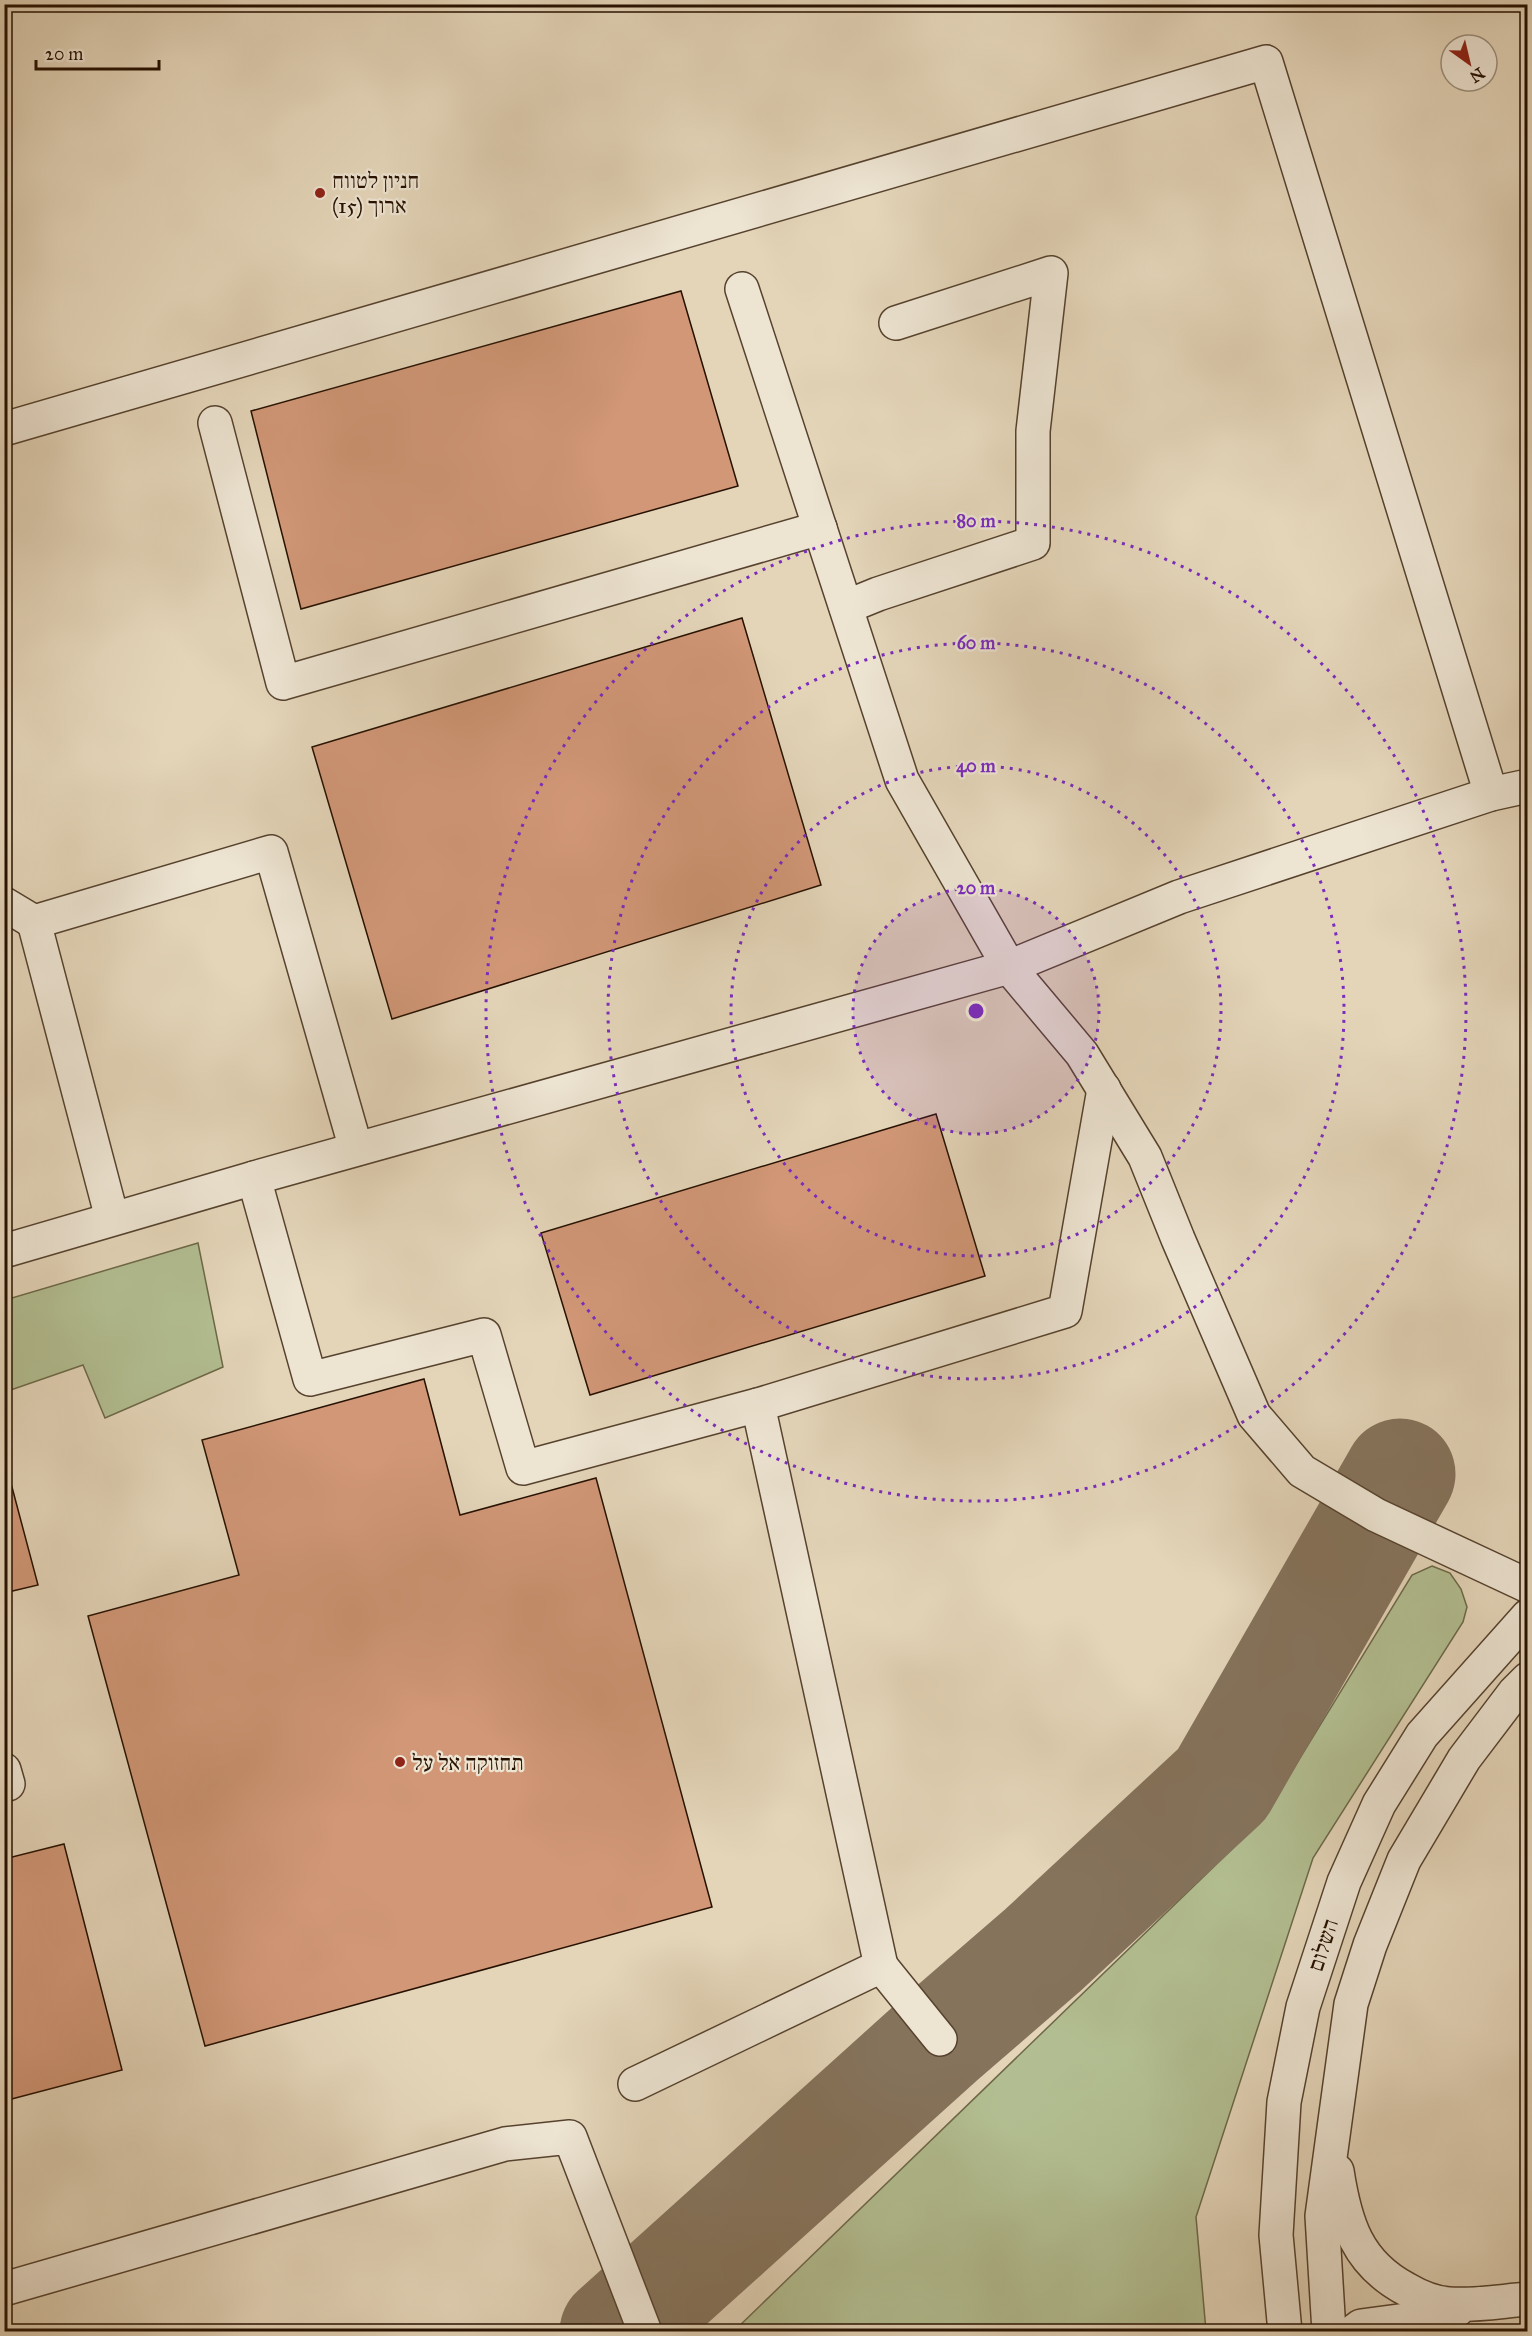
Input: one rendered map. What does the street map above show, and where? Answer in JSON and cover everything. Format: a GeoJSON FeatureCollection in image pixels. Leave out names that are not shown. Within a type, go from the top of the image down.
{"type":"FeatureCollection","features":[{"type":"Feature","properties":{"kind":"lane"},"geometry":{"type":"LineString","coordinates":[[4,429],[1266,62],[1491,794]]}},
{"type":"Feature","properties":{"kind":"lane"},"geometry":{"type":"LineString","coordinates":[[846,607],[878,594],[1033,543],[1034,431],[1051,273],[896,323]]}},
{"type":"Feature","properties":{"kind":"lane"},"geometry":{"type":"LineString","coordinates":[[742,289],[902,780],[1009,967],[1082,1054],[1145,1157],[1254,1415],[1302,1471],[1376,1515],[1527,1586]]}},
{"type":"Feature","properties":{"kind":"lane"},"geometry":{"type":"LineString","coordinates":[[215,423],[284,683],[820,528]]}},
{"type":"Feature","properties":{"kind":"lane"},"geometry":{"type":"LineString","coordinates":[[4,1251],[356,1149],[1009,967],[1179,897],[1491,794],[1527,786]]}},
{"type":"Feature","properties":{"kind":"lane"},"geometry":{"type":"LineString","coordinates":[[34,922],[272,852],[356,1149]]}},
{"type":"Feature","properties":{"kind":"lane"},"geometry":{"type":"LineString","coordinates":[[4,904],[34,922],[112,1218]]}},
{"type":"Feature","properties":{"kind":"lane"},"geometry":{"type":"LineString","coordinates":[[254,1178],[310,1379],[484,1335],[524,1468],[758,1405],[1065,1311],[1104,1089]]}},
{"type":"Feature","properties":{"kind":"lane"},"geometry":{"type":"LineString","coordinates":[[758,1405],[881,1966],[940,2039]]}},
{"type":"Feature","properties":{"kind":"lane","name":"השלום"},"geometry":{"type":"LineString","coordinates":[[1285,2331],[1276,2235],[1284,2102],[1303,2007],[1344,1882],[1379,1804],[1422,1735],[1527,1616]]}},
{"type":"Feature","properties":{"kind":"lane"},"geometry":{"type":"LineString","coordinates":[[1329,2331],[1322,2216],[1350,2004],[1370,1945],[1404,1860],[1464,1759],[1527,1679]]}},
{"type":"Feature","properties":{"kind":"lane"},"geometry":{"type":"LineString","coordinates":[[4,1770],[8,1784],[4,1784]]}},
{"type":"Feature","properties":{"kind":"lane"},"geometry":{"type":"LineString","coordinates":[[635,2084],[881,1966]]}},
{"type":"Feature","properties":{"kind":"lane"},"geometry":{"type":"LineString","coordinates":[[4,2289],[505,2144],[570,2137],[645,2331]]}},
{"type":"Feature","properties":{"kind":"lane"},"geometry":{"type":"LineString","coordinates":[[1332,2137],[1343,2210],[1356,2242],[1388,2280],[1416,2295],[1448,2304],[1517,2302]]}},
{"type":"Feature","properties":{"kind":"lane"},"geometry":{"type":"LineString","coordinates":[[1276,2235],[1291,2296],[1306,2331]]}},
{"type":"Feature","properties":{"kind":"lane"},"geometry":{"type":"LineString","coordinates":[[1353,2331],[1361,2326],[1517,2302]]}},
{"type":"Feature","properties":{"kind":"lane"},"geometry":{"type":"LineString","coordinates":[[1448,2331],[1517,2302]]}},
{"type":"Feature","properties":{"kind":"green space"},"geometry":{"type":"Polygon","coordinates":[[[198,1243],[223,1367],[105,1418],[83,1365],[5,1392],[5,1300],[198,1243]]]}},
{"type":"Feature","properties":{"kind":"green space"},"geometry":{"type":"Polygon","coordinates":[[[1432,1566],[1450,1573],[1461,1589],[1467,1607],[1463,1622],[1313,1858],[1196,2217],[1206,2331],[734,2331],[1262,1820],[1412,1575],[1432,1566]]]}},
{"type":"Feature","properties":{"kind":"building"},"geometry":{"type":"Polygon","coordinates":[[[681,291],[738,486],[301,609],[251,411],[681,291]]]}},
{"type":"Feature","properties":{"kind":"building"},"geometry":{"type":"Polygon","coordinates":[[[742,618],[821,885],[392,1019],[312,747],[742,618]]]}},
{"type":"Feature","properties":{"kind":"building"},"geometry":{"type":"Polygon","coordinates":[[[936,1114],[985,1276],[590,1395],[541,1233],[936,1114]]]}},
{"type":"Feature","properties":{"kind":"building","name":"תחזוקה אל על"},"geometry":{"type":"Polygon","coordinates":[[[424,1379],[460,1515],[596,1478],[712,1907],[205,2046],[88,1616],[239,1575],[202,1440],[424,1379]]]}},
{"type":"Feature","properties":{"kind":"building"},"geometry":{"type":"Polygon","coordinates":[[[4,1457],[38,1585],[4,1593],[4,1457]]]}},
{"type":"Feature","properties":{"kind":"building"},"geometry":{"type":"Polygon","coordinates":[[[64,1844],[122,2070],[4,2101],[4,1859],[64,1844]]]}},
{"type":"Feature","properties":{"kind":"taxiway"},"geometry":{"type":"LineString","coordinates":[[615,2332],[940,2039],[1043,1950],[1222,1784],[1400,1474]]}},
{"type":"Feature","properties":{"kind":"place","name":"חניון לטווח ארוך (15)"},"geometry":{"type":"Point","coordinates":[320,193]}},
{"type":"Feature","properties":{"kind":"place","name":"תחזוקה אל על"},"geometry":{"type":"Point","coordinates":[400,1762]}}]}
